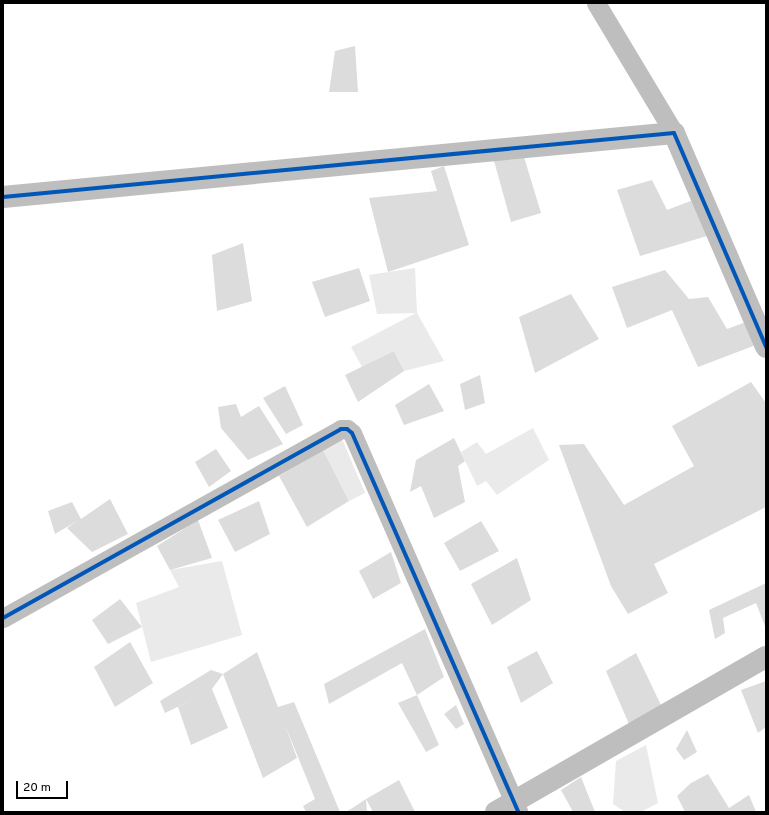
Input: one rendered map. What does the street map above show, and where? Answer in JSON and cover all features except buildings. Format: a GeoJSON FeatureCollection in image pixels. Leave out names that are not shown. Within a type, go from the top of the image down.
{"type":"FeatureCollection","features":[{"type":"Feature","properties":{"kind":"street"},"geometry":{"type":"LineString","coordinates":[[596,3],[674,133],[766,347]]}},
{"type":"Feature","properties":{"kind":"street"},"geometry":{"type":"LineString","coordinates":[[3,197],[674,133]]}},
{"type":"Feature","properties":{"kind":"street"},"geometry":{"type":"LineString","coordinates":[[3,618],[341,429],[347,429],[352,433],[509,809],[766,657]]}},
{"type":"Feature","properties":{"kind":"shaded area"},"geometry":{"type":"Polygon","coordinates":[[[415,268],[417,313],[444,361],[404,371],[394,351],[362,367],[351,347],[416,313],[377,314],[369,275],[415,268]]]}},
{"type":"Feature","properties":{"kind":"shaded area"},"geometry":{"type":"Polygon","coordinates":[[[533,428],[549,460],[497,495],[486,481],[477,486],[461,452],[477,442],[486,454],[533,428]]]}},
{"type":"Feature","properties":{"kind":"shaded area"},"geometry":{"type":"Polygon","coordinates":[[[342,439],[365,493],[349,501],[323,450],[342,439]]]}},
{"type":"Feature","properties":{"kind":"shaded area"},"geometry":{"type":"Polygon","coordinates":[[[222,561],[242,635],[151,662],[136,603],[179,587],[170,570],[222,561]]]}},
{"type":"Feature","properties":{"kind":"shaded area"},"geometry":{"type":"Polygon","coordinates":[[[646,745],[658,803],[641,812],[625,812],[613,804],[616,761],[646,745]]]}},
{"type":"Feature","properties":{"kind":"cycle path"},"geometry":{"type":"LineString","coordinates":[[3,197],[674,133],[766,347]]}},
{"type":"Feature","properties":{"kind":"cycle path"},"geometry":{"type":"LineString","coordinates":[[3,618],[341,429],[347,429],[352,433],[518,812]]}}]}
